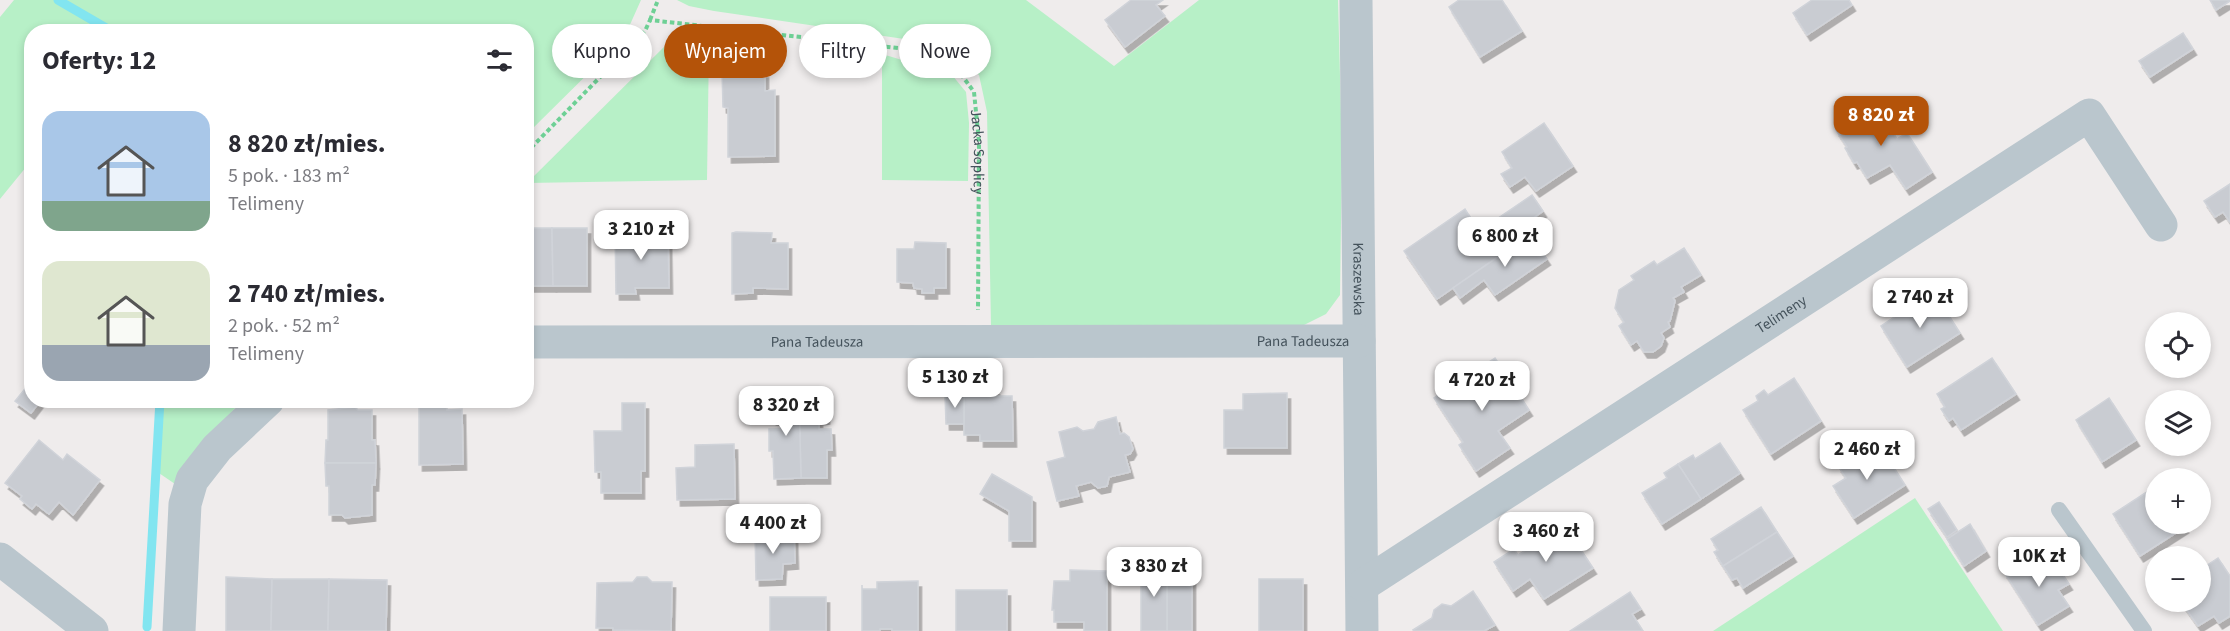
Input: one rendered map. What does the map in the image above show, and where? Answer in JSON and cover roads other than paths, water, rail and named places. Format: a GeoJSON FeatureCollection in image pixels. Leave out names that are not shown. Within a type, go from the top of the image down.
{"type":"FeatureCollection","features":[{"type":"Feature","properties":{"kind":"street","name":"Kraszewska"},"geometry":{"type":"LineString","coordinates":[[1356,0],[1362,631]]}},
{"type":"Feature","properties":{"kind":"street","name":"Telimeny"},"geometry":{"type":"LineString","coordinates":[[1362,585],[2089,115],[2161,225]]}},
{"type":"Feature","properties":{"kind":"street","name":"Pana Tadeusza"},"geometry":{"type":"LineString","coordinates":[[534,342],[1359,341]]}},
{"type":"Feature","properties":{"kind":"street"},"geometry":{"type":"LineString","coordinates":[[179,631],[185,504],[192,480],[217,448],[260,408]]}},
{"type":"Feature","properties":{"kind":"street"},"geometry":{"type":"LineString","coordinates":[[0,559],[92,631]]}},
{"type":"Feature","properties":{"kind":"lane"},"geometry":{"type":"LineString","coordinates":[[2059,510],[2144,631]]}},
{"type":"Feature","properties":{"kind":"waterway"},"geometry":{"type":"LineString","coordinates":[[58,0],[99,24]]}},
{"type":"Feature","properties":{"kind":"waterway"},"geometry":{"type":"LineString","coordinates":[[147,627],[160,408]]}}]}
